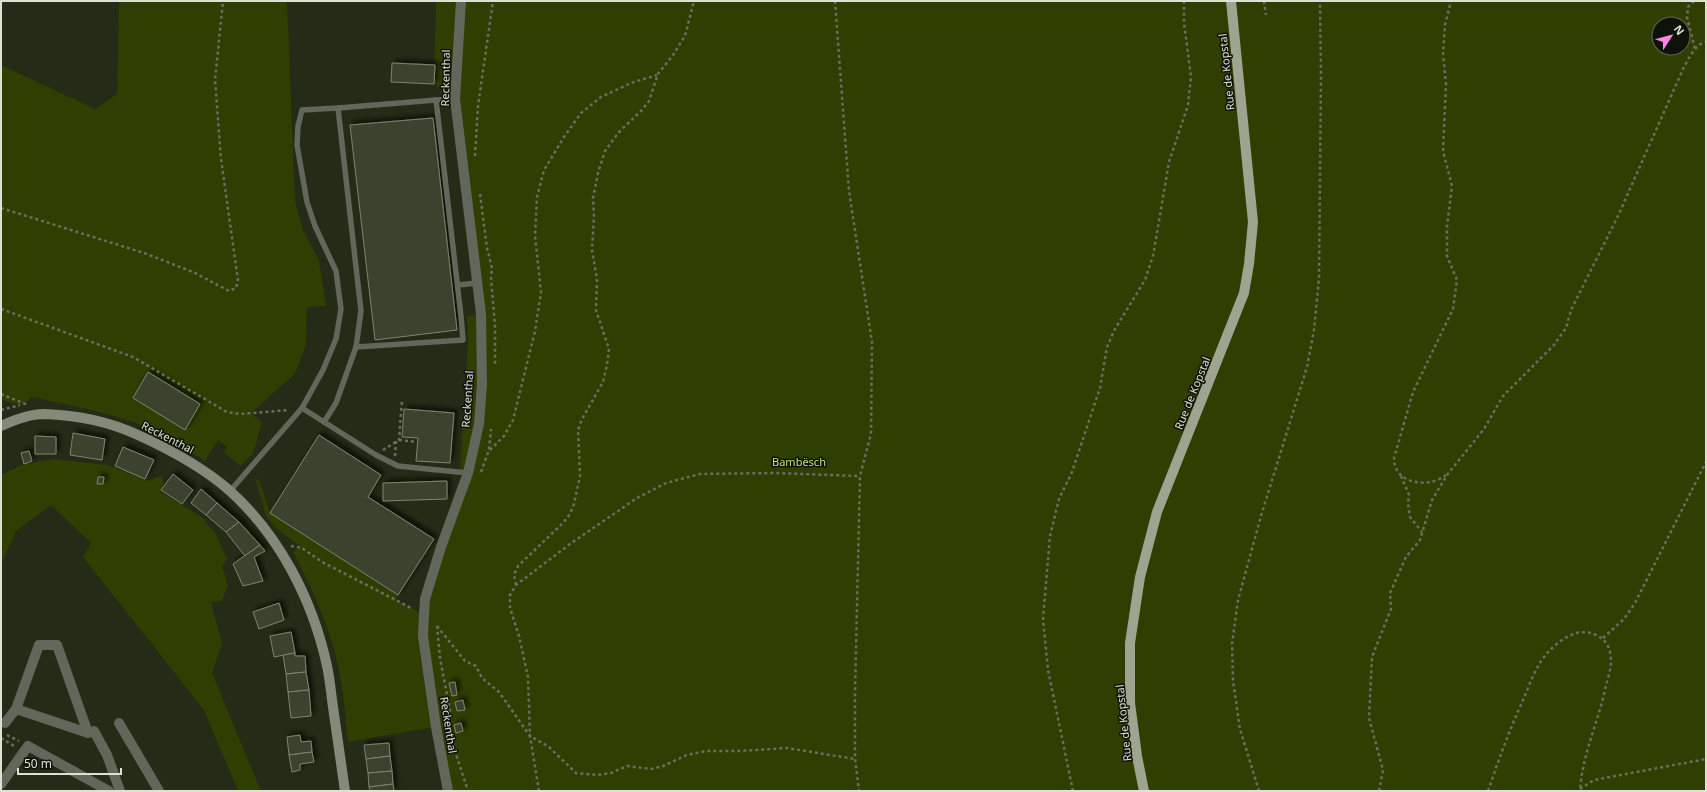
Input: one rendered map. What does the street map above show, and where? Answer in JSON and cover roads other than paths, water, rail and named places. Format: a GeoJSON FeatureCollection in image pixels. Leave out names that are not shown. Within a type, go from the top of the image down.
{"type":"FeatureCollection","features":[{"type":"Feature","properties":{"kind":"main road","name":"Rue de Kopstal"},"geometry":{"type":"LineString","coordinates":[[1144,791],[1137,756],[1130,703],[1130,643],[1140,577],[1157,512],[1244,293],[1249,264],[1253,222],[1231,1]]}},
{"type":"Feature","properties":{"kind":"main road","name":"Reckenthal"},"geometry":{"type":"LineString","coordinates":[[1,426],[14,420],[43,414],[86,419],[126,429],[166,447],[191,462],[230,491],[256,518],[276,545],[297,580],[314,621],[327,666],[345,791]]}},
{"type":"Feature","properties":{"kind":"street","name":"Reckenthal"},"geometry":{"type":"LineString","coordinates":[[448,791],[436,726],[423,636],[425,599],[441,547],[468,473],[479,424],[482,384],[481,314],[455,99],[461,1]]}},
{"type":"Feature","properties":{"kind":"street"},"geometry":{"type":"LineString","coordinates":[[3,727],[16,709],[39,645],[57,645],[91,732],[107,755],[120,791]]}},
{"type":"Feature","properties":{"kind":"street"},"geometry":{"type":"LineString","coordinates":[[16,709],[91,732]]}},
{"type":"Feature","properties":{"kind":"street"},"geometry":{"type":"LineString","coordinates":[[119,723],[159,791]]}},
{"type":"Feature","properties":{"kind":"street"},"geometry":{"type":"LineString","coordinates":[[1,784],[26,749],[109,791]]}},
{"type":"Feature","properties":{"kind":"lane"},"geometry":{"type":"LineString","coordinates":[[230,491],[302,408],[323,370],[336,339],[341,310],[336,270],[315,226],[307,202],[297,145],[298,126],[302,110],[455,99]]}},
{"type":"Feature","properties":{"kind":"lane"},"geometry":{"type":"LineString","coordinates":[[356,347],[463,340],[436,100]]}},
{"type":"Feature","properties":{"kind":"lane"},"geometry":{"type":"LineString","coordinates":[[324,422],[336,403],[356,347],[361,311],[338,108]]}},
{"type":"Feature","properties":{"kind":"lane"},"geometry":{"type":"LineString","coordinates":[[458,285],[477,283]]}},
{"type":"Feature","properties":{"kind":"lane"},"geometry":{"type":"LineString","coordinates":[[302,408],[376,455],[398,466],[468,473]]}},
{"type":"Feature","properties":{"kind":"park label","name":"Bambësch"},"geometry":{"type":"Point","coordinates":[799,461]}}]}
